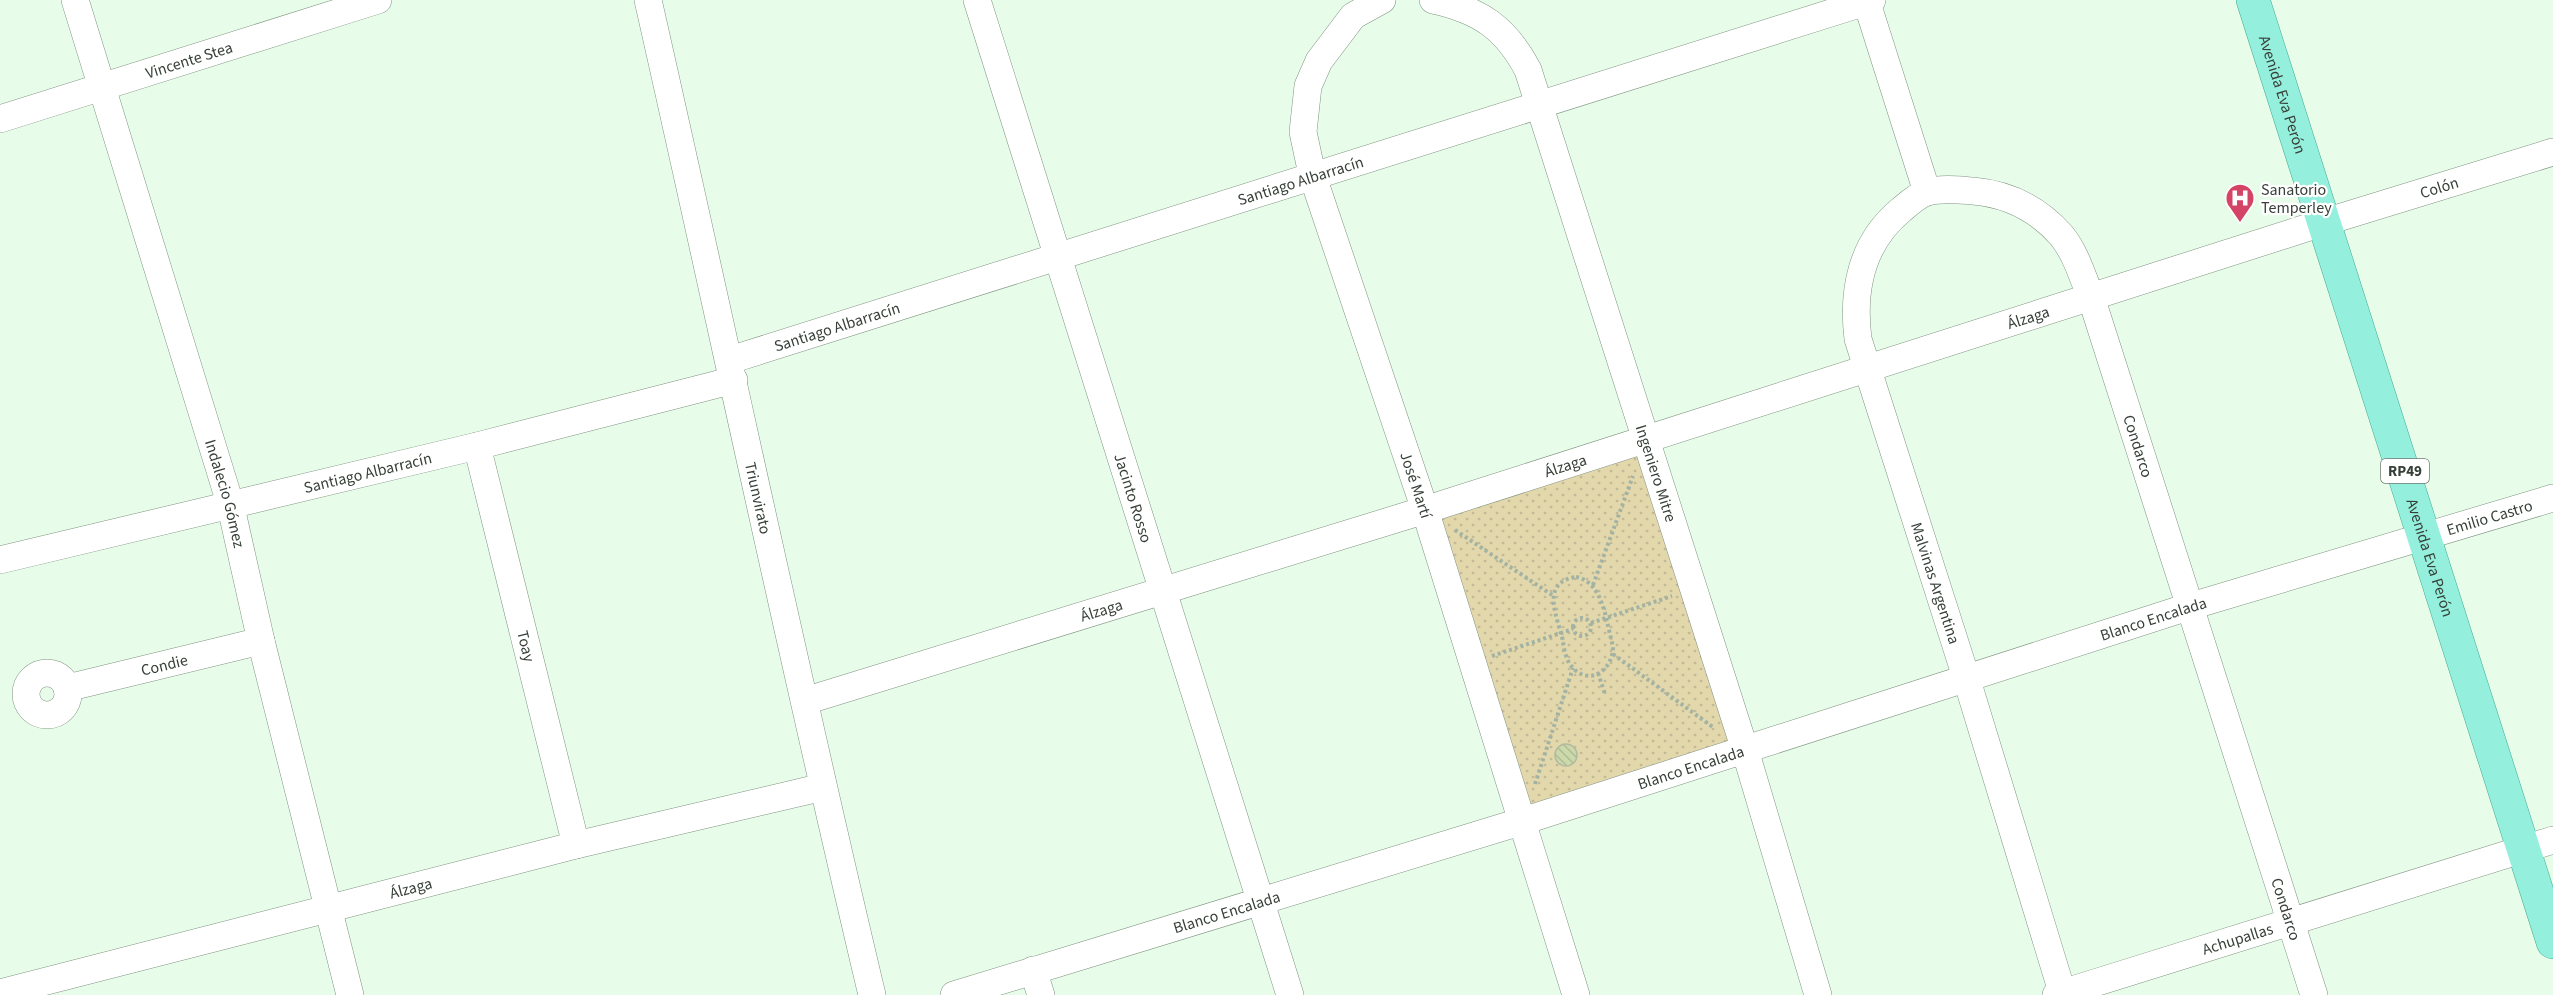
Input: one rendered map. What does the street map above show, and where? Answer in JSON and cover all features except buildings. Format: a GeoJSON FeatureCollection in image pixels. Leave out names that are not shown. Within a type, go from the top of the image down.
{"type":"FeatureCollection","features":[{"type":"Feature","properties":{"kind":"main road","name":"Avenida Eva Perón"},"geometry":{"type":"LineString","coordinates":[[2253,0],[2427,537],[2538,845],[2553,942]]}},
{"type":"Feature","properties":{"kind":"street","name":"Indalecio Gómez"},"geometry":{"type":"LineString","coordinates":[[75,0],[230,503],[261,641],[350,995]]}},
{"type":"Feature","properties":{"kind":"street","name":"Vincente Stea"},"geometry":{"type":"LineString","coordinates":[[0,118],[378,0]]}},
{"type":"Feature","properties":{"kind":"street","name":"Triunvirato"},"geometry":{"type":"LineString","coordinates":[[648,0],[806,701],[823,787],[872,995]]}},
{"type":"Feature","properties":{"kind":"street","name":"Jacinto Rosso"},"geometry":{"type":"LineString","coordinates":[[977,0],[1056,258],[1290,995]]}},
{"type":"Feature","properties":{"kind":"street","name":"José Martí"},"geometry":{"type":"LineString","coordinates":[[1382,0],[1353,16],[1324,53],[1308,86],[1303,132],[1312,174],[1425,510],[1576,995]]}},
{"type":"Feature","properties":{"kind":"street","name":"Ingeniero Mitre"},"geometry":{"type":"LineString","coordinates":[[1433,0],[1472,12],[1506,35],[1528,70],[1647,439],[1818,995]]}},
{"type":"Feature","properties":{"kind":"street","name":"Santiago Albarracín"},"geometry":{"type":"LineString","coordinates":[[0,560],[230,503],[477,446],[732,370],[1056,258],[1312,174],[1541,106],[1868,1]]}},
{"type":"Feature","properties":{"kind":"street"},"geometry":{"type":"LineString","coordinates":[[1868,1],[1927,192]]}},
{"type":"Feature","properties":{"kind":"street","name":"Colón"},"geometry":{"type":"LineString","coordinates":[[2325,222],[2553,152]]}},
{"type":"Feature","properties":{"kind":"street","name":"Condarco"},"geometry":{"type":"LineString","coordinates":[[1927,192],[1950,190],[1982,192],[2007,198],[2028,207],[2048,222],[2074,254],[2091,297],[2188,607],[2314,995]]}},
{"type":"Feature","properties":{"kind":"street","name":"Malvinas Argentina"},"geometry":{"type":"LineString","coordinates":[[1927,192],[1892,217],[1879,232],[1865,257],[1858,281],[1855,310],[1858,339],[1966,677],[2061,994]]}},
{"type":"Feature","properties":{"kind":"street","name":"Álzaga"},"geometry":{"type":"LineString","coordinates":[[806,701],[1425,510],[2325,222]]}},
{"type":"Feature","properties":{"kind":"street","name":"Toay"},"geometry":{"type":"LineString","coordinates":[[477,446],[576,845]]}},
{"type":"Feature","properties":{"kind":"street","name":"Emilio Castro"},"geometry":{"type":"LineString","coordinates":[[2427,537],[2553,498]]}},
{"type":"Feature","properties":{"kind":"street","name":"Blanco Encalada"},"geometry":{"type":"LineString","coordinates":[[954,995],[1037,982],[1261,902],[1523,821],[2188,607],[2427,537]]}},
{"type":"Feature","properties":{"kind":"street","name":"Condie"},"geometry":{"type":"LineString","coordinates":[[67,688],[261,641]]}},
{"type":"Feature","properties":{"kind":"street","name":"Álzaga"},"geometry":{"type":"LineString","coordinates":[[0,993],[576,845],[823,787]]}},
{"type":"Feature","properties":{"kind":"street","name":"Achupallas"},"geometry":{"type":"LineString","coordinates":[[2061,994],[2291,920],[2538,845]]}},
{"type":"Feature","properties":{"kind":"path"},"geometry":{"type":"LineString","coordinates":[[1593,585],[1647,439]]}},
{"type":"Feature","properties":{"kind":"path"},"geometry":{"type":"LineString","coordinates":[[1425,510],[1552,594]]}},
{"type":"Feature","properties":{"kind":"path"},"geometry":{"type":"LineString","coordinates":[[1568,578],[1583,578],[1593,585],[1605,618],[1613,654],[1607,668],[1598,673],[1586,675],[1573,668],[1568,661],[1552,602],[1552,594],[1561,581],[1568,578]]}},
{"type":"Feature","properties":{"kind":"path"},"geometry":{"type":"LineString","coordinates":[[1590,623],[1694,589]]}},
{"type":"Feature","properties":{"kind":"path"},"geometry":{"type":"LineString","coordinates":[[1580,618],[1586,618],[1590,623],[1591,630],[1584,636],[1578,635],[1574,629],[1575,621],[1580,618]]}},
{"type":"Feature","properties":{"kind":"path"},"geometry":{"type":"LineString","coordinates":[[1473,662],[1574,629]]}},
{"type":"Feature","properties":{"kind":"path"},"geometry":{"type":"LineString","coordinates":[[1613,654],[1744,750]]}},
{"type":"Feature","properties":{"kind":"path"},"geometry":{"type":"LineString","coordinates":[[1523,821],[1573,668]]}},
{"type":"Feature","properties":{"kind":"path"},"geometry":{"type":"LineString","coordinates":[[1598,673],[1605,694]]}},
{"type":"Feature","properties":{"kind":"shaded area"},"geometry":{"type":"Polygon","coordinates":[[[1647,439],[1745,750],[1523,821],[1425,510],[1647,439]]]}},
{"type":"Feature","properties":{"kind":"place","name":"Sanatorio Temperley"},"geometry":{"type":"Point","coordinates":[2240,224]}}]}
